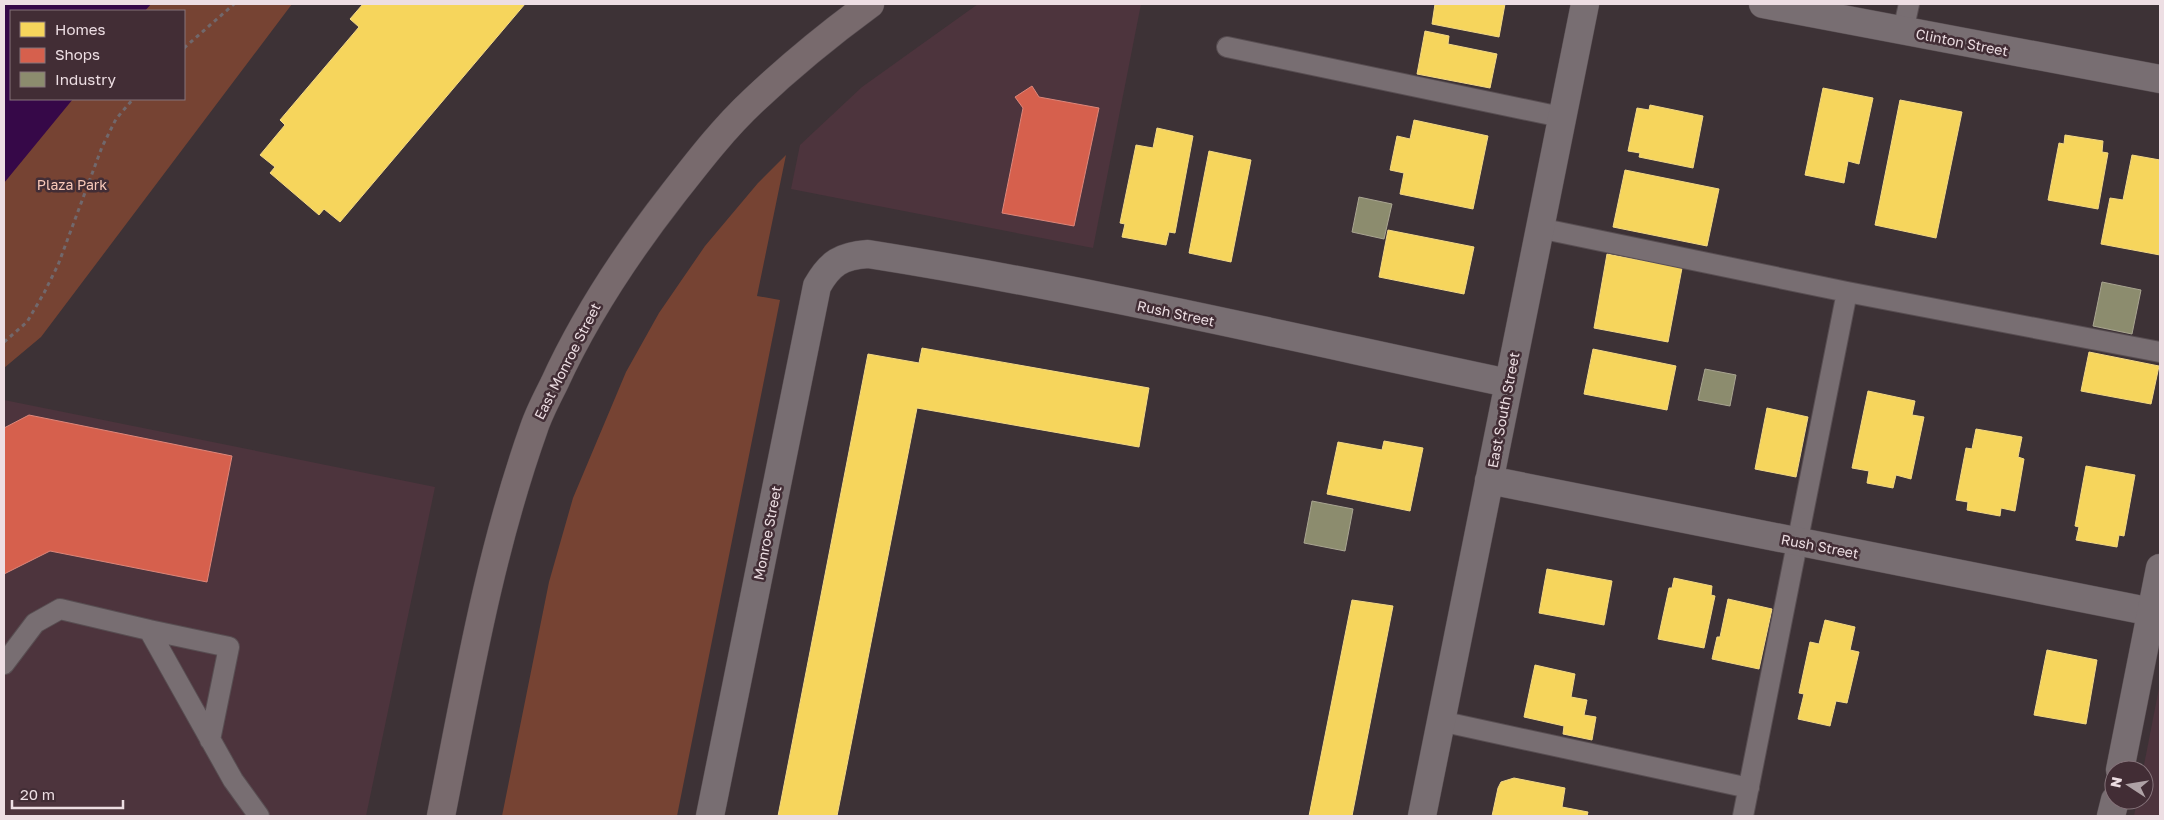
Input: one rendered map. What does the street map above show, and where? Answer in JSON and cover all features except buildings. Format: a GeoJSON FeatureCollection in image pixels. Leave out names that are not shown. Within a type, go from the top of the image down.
{"type":"FeatureCollection","features":[{"type":"Feature","properties":{"kind":"main road","name":"East Monroe Street"},"geometry":{"type":"LineString","coordinates":[[442,816],[487,586],[507,509],[535,425],[569,352],[599,296],[650,223],[695,165],[751,103],[815,45],[870,4]]}},
{"type":"Feature","properties":{"kind":"street","name":"East South Street"},"geometry":{"type":"LineString","coordinates":[[1422,816],[1585,4]]}},
{"type":"Feature","properties":{"kind":"street","name":"Clinton Street"},"geometry":{"type":"LineString","coordinates":[[1763,4],[2160,79]]}},
{"type":"Feature","properties":{"kind":"street","name":"Rush Street"},"geometry":{"type":"LineString","coordinates":[[842,260],[855,255],[868,254],[954,268],[1508,383]]}},
{"type":"Feature","properties":{"kind":"street","name":"Monroe Street"},"geometry":{"type":"LineString","coordinates":[[710,816],[817,286],[827,269],[842,260]]}},
{"type":"Feature","properties":{"kind":"street","name":"Rush Street"},"geometry":{"type":"LineString","coordinates":[[1489,480],[2152,612]]}},
{"type":"Feature","properties":{"kind":"street"},"geometry":{"type":"LineString","coordinates":[[2122,760],[2160,568]]}},
{"type":"Feature","properties":{"kind":"lane"},"geometry":{"type":"LineString","coordinates":[[1903,31],[1909,4]]}},
{"type":"Feature","properties":{"kind":"lane"},"geometry":{"type":"LineString","coordinates":[[1227,47],[1561,117]]}},
{"type":"Feature","properties":{"kind":"lane"},"geometry":{"type":"LineString","coordinates":[[1539,228],[1847,292],[2160,352]]}},
{"type":"Feature","properties":{"kind":"lane"},"geometry":{"type":"LineString","coordinates":[[1743,816],[1847,292]]}},
{"type":"Feature","properties":{"kind":"lane"},"geometry":{"type":"LineString","coordinates":[[4,664],[35,623],[60,609],[229,647],[210,740]]}},
{"type":"Feature","properties":{"kind":"lane"},"geometry":{"type":"LineString","coordinates":[[149,630],[233,780],[259,816]]}},
{"type":"Feature","properties":{"kind":"lane"},"geometry":{"type":"LineString","coordinates":[[1440,721],[1749,788]]}},
{"type":"Feature","properties":{"kind":"path"},"geometry":{"type":"LineString","coordinates":[[185,47],[234,4]]}},
{"type":"Feature","properties":{"kind":"path"},"geometry":{"type":"LineString","coordinates":[[4,342],[27,322],[44,293],[58,265],[102,147],[116,118],[132,100]]}},
{"type":"Feature","properties":{"kind":"shaded area"},"geometry":{"type":"Polygon","coordinates":[[[4,4],[151,4],[146,10],[10,10],[10,100],[72,100],[4,183],[4,4]]]}},
{"type":"Feature","properties":{"kind":"shaded area"},"geometry":{"type":"Polygon","coordinates":[[[978,4],[1141,4],[1093,248],[791,189],[800,145],[862,87],[978,4]]]}},
{"type":"Feature","properties":{"kind":"shaded area"},"geometry":{"type":"Polygon","coordinates":[[[4,400],[435,487],[366,816],[4,816],[4,400]]]}},
{"type":"Feature","properties":{"kind":"shaded area"},"geometry":{"type":"Polygon","coordinates":[[[2160,683],[2160,816],[2134,816],[2135,810],[2154,810],[2154,760],[2145,760],[2160,683]]]}},
{"type":"Feature","properties":{"kind":"green space","name":"Plaza Park"},"geometry":{"type":"Polygon","coordinates":[[[133,4],[292,4],[41,337],[4,368],[4,161],[54,100],[185,100],[185,10],[128,10],[133,4]]]}},
{"type":"Feature","properties":{"kind":"green space"},"geometry":{"type":"Polygon","coordinates":[[[786,155],[757,296],[780,300],[677,816],[502,816],[549,582],[573,498],[626,372],[659,313],[705,246],[758,183],[786,155]]]}}]}
